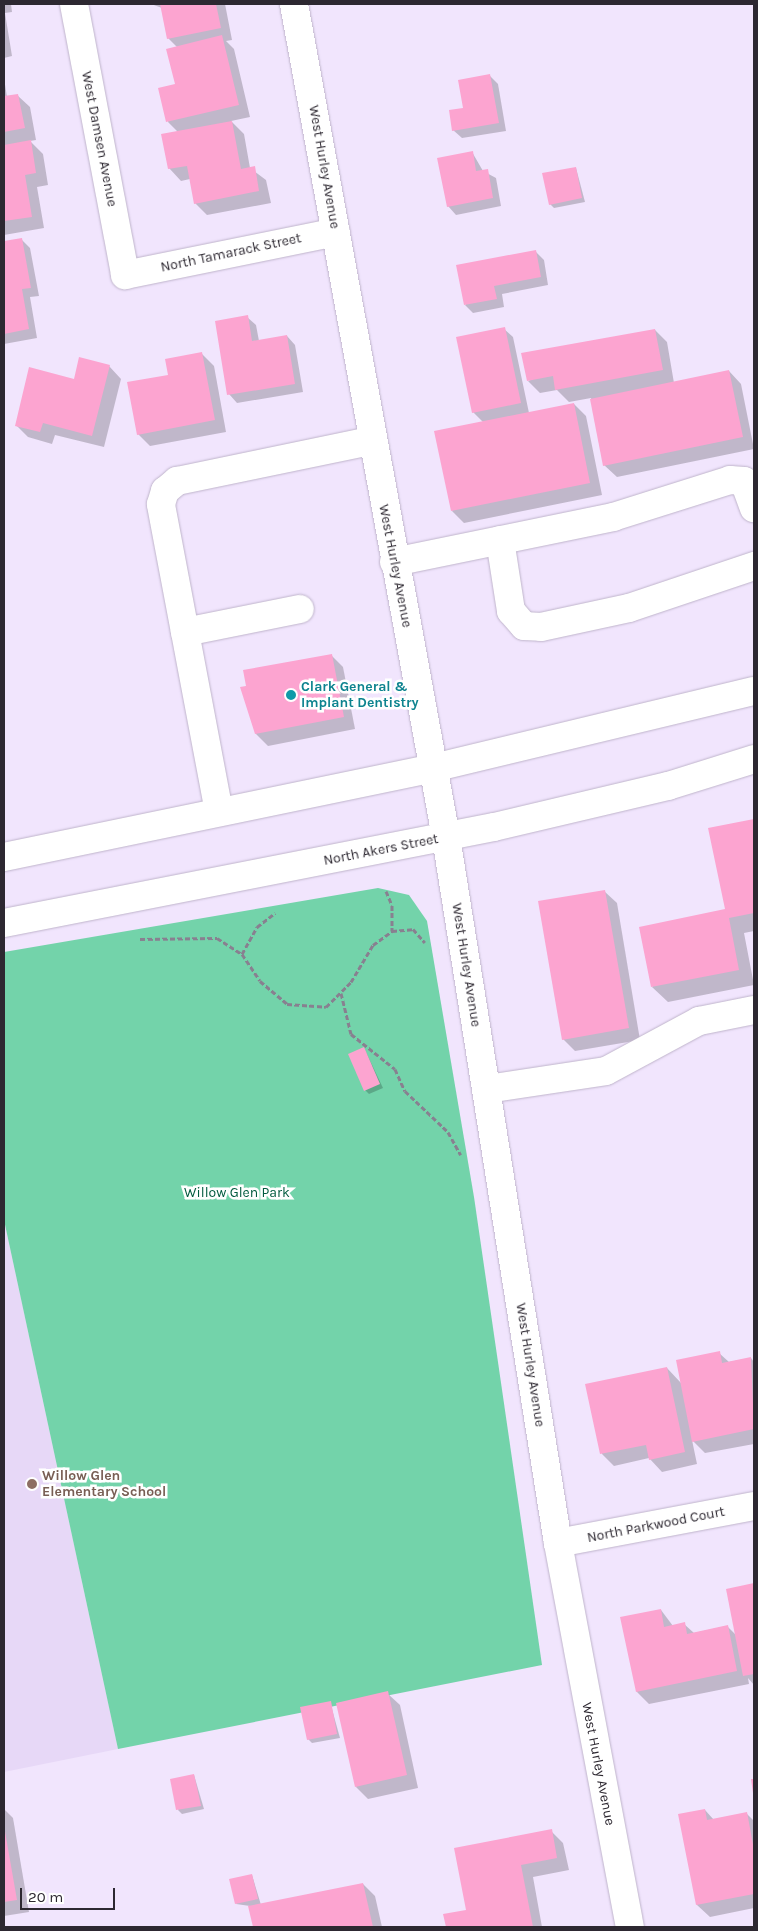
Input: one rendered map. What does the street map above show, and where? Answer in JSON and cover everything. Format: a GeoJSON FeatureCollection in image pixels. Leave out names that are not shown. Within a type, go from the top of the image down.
{"type":"FeatureCollection","features":[{"type":"Feature","properties":{"kind":"street","name":"West Damsen Avenue"},"geometry":{"type":"LineString","coordinates":[[74,4],[125,275]]}},
{"type":"Feature","properties":{"kind":"street","name":"West Hurley Avenue"},"geometry":{"type":"LineString","coordinates":[[294,4],[336,232],[371,441],[446,837],[558,1543],[630,1927]]}},
{"type":"Feature","properties":{"kind":"street","name":"North Tamarack Street"},"geometry":{"type":"LineString","coordinates":[[125,275],[336,232]]}},
{"type":"Feature","properties":{"kind":"street"},"geometry":{"type":"LineString","coordinates":[[219,812],[161,504],[165,491],[178,481],[371,441]]}},
{"type":"Feature","properties":{"kind":"street"},"geometry":{"type":"LineString","coordinates":[[394,562],[613,516],[730,480],[744,481],[754,508]]}},
{"type":"Feature","properties":{"kind":"street"},"geometry":{"type":"LineString","coordinates":[[500,540],[511,611],[524,626],[541,627],[629,608],[754,566]]}},
{"type":"Feature","properties":{"kind":"street"},"geometry":{"type":"LineString","coordinates":[[185,632],[300,609]]}},
{"type":"Feature","properties":{"kind":"street"},"geometry":{"type":"LineString","coordinates":[[4,857],[433,768],[754,692]]}},
{"type":"Feature","properties":{"kind":"street","name":"North Akers Street"},"geometry":{"type":"LineString","coordinates":[[4,923],[446,837],[668,786],[754,759]]}},
{"type":"Feature","properties":{"kind":"street"},"geometry":{"type":"LineString","coordinates":[[487,1089],[606,1071],[699,1022],[754,1010]]}},
{"type":"Feature","properties":{"kind":"street","name":"North Parkwood Court"},"geometry":{"type":"LineString","coordinates":[[558,1543],[754,1506]]}},
{"type":"Feature","properties":{"kind":"path"},"geometry":{"type":"LineString","coordinates":[[386,892],[392,905],[392,931]]}},
{"type":"Feature","properties":{"kind":"path"},"geometry":{"type":"LineString","coordinates":[[242,954],[257,927],[275,913]]}},
{"type":"Feature","properties":{"kind":"path"},"geometry":{"type":"LineString","coordinates":[[140,939],[217,938],[242,954],[260,981],[287,1004],[326,1007],[341,992],[373,945],[392,931],[413,929],[425,943]]}},
{"type":"Feature","properties":{"kind":"path"},"geometry":{"type":"LineString","coordinates":[[341,992],[351,1034],[395,1069],[405,1091],[448,1132],[461,1155]]}},
{"type":"Feature","properties":{"kind":"shaded area","name":"Willow Glen Elementary School"},"geometry":{"type":"Polygon","coordinates":[[[4,1220],[118,1749],[4,1772],[4,1220]]]}},
{"type":"Feature","properties":{"kind":"green space","name":"Willow Glen Park"},"geometry":{"type":"Polygon","coordinates":[[[378,888],[409,895],[427,921],[474,1197],[542,1665],[118,1749],[4,1220],[4,952],[378,888]]]}},
{"type":"Feature","properties":{"kind":"building"},"geometry":{"type":"Polygon","coordinates":[[[160,4],[216,4],[221,28],[167,39],[160,4]]]}},
{"type":"Feature","properties":{"kind":"building"},"geometry":{"type":"Polygon","coordinates":[[[222,35],[239,105],[166,122],[158,88],[175,84],[166,49],[222,35]]]}},
{"type":"Feature","properties":{"kind":"building"},"geometry":{"type":"Polygon","coordinates":[[[490,74],[499,123],[452,131],[449,110],[463,108],[458,80],[490,74]]]}},
{"type":"Feature","properties":{"kind":"building"},"geometry":{"type":"Polygon","coordinates":[[[18,94],[25,128],[4,132],[4,96],[18,94]]]}},
{"type":"Feature","properties":{"kind":"building"},"geometry":{"type":"Polygon","coordinates":[[[232,121],[241,169],[255,166],[259,191],[194,204],[187,166],[168,169],[161,134],[232,121]]]}},
{"type":"Feature","properties":{"kind":"building"},"geometry":{"type":"Polygon","coordinates":[[[31,140],[36,173],[25,175],[32,217],[4,221],[4,145],[31,140]]]}},
{"type":"Feature","properties":{"kind":"building"},"geometry":{"type":"Polygon","coordinates":[[[473,151],[476,171],[488,169],[493,198],[447,207],[437,158],[473,151]]]}},
{"type":"Feature","properties":{"kind":"building"},"geometry":{"type":"Polygon","coordinates":[[[576,167],[582,198],[549,205],[542,173],[576,167]]]}},
{"type":"Feature","properties":{"kind":"building"},"geometry":{"type":"Polygon","coordinates":[[[22,238],[31,288],[22,289],[29,329],[4,334],[4,241],[22,238]]]}},
{"type":"Feature","properties":{"kind":"building"},"geometry":{"type":"Polygon","coordinates":[[[536,250],[541,277],[494,286],[497,299],[464,305],[456,265],[536,250]]]}},
{"type":"Feature","properties":{"kind":"building"},"geometry":{"type":"Polygon","coordinates":[[[248,315],[252,341],[287,335],[295,384],[227,395],[215,321],[248,315]]]}},
{"type":"Feature","properties":{"kind":"building"},"geometry":{"type":"Polygon","coordinates":[[[505,327],[521,403],[472,413],[456,337],[505,327]]]}},
{"type":"Feature","properties":{"kind":"building"},"geometry":{"type":"Polygon","coordinates":[[[655,329],[663,370],[555,390],[553,376],[527,381],[521,353],[655,329]]]}},
{"type":"Feature","properties":{"kind":"building"},"geometry":{"type":"Polygon","coordinates":[[[202,352],[215,420],[137,435],[127,382],[168,375],[165,359],[202,352]]]}},
{"type":"Feature","properties":{"kind":"building"},"geometry":{"type":"Polygon","coordinates":[[[79,357],[110,365],[92,436],[43,423],[40,432],[15,426],[29,367],[74,379],[79,357]]]}},
{"type":"Feature","properties":{"kind":"building"},"geometry":{"type":"Polygon","coordinates":[[[729,370],[743,437],[603,466],[590,399],[729,370]]]}},
{"type":"Feature","properties":{"kind":"building"},"geometry":{"type":"Polygon","coordinates":[[[574,403],[590,483],[451,511],[434,431],[574,403]]]}},
{"type":"Feature","properties":{"kind":"building","name":"Clark General & Implant Dentistry"},"geometry":{"type":"Polygon","coordinates":[[[332,654],[344,717],[255,734],[240,687],[246,686],[243,670],[332,654]]]}},
{"type":"Feature","properties":{"kind":"building"},"geometry":{"type":"Polygon","coordinates":[[[754,819],[754,913],[729,918],[739,970],[651,987],[639,927],[725,909],[708,828],[754,819]]]}},
{"type":"Feature","properties":{"kind":"building"},"geometry":{"type":"Polygon","coordinates":[[[605,890],[629,1028],[562,1040],[538,901],[605,890]]]}},
{"type":"Feature","properties":{"kind":"building"},"geometry":{"type":"Polygon","coordinates":[[[364,1047],[380,1084],[364,1091],[348,1054],[364,1047]]]}},
{"type":"Feature","properties":{"kind":"building"},"geometry":{"type":"Polygon","coordinates":[[[720,1351],[722,1363],[751,1357],[754,1429],[692,1442],[676,1360],[720,1351]]]}},
{"type":"Feature","properties":{"kind":"building"},"geometry":{"type":"Polygon","coordinates":[[[667,1367],[685,1452],[649,1460],[646,1445],[600,1454],[585,1384],[667,1367]]]}},
{"type":"Feature","properties":{"kind":"building"},"geometry":{"type":"Polygon","coordinates":[[[754,1583],[754,1674],[743,1676],[726,1589],[754,1583]]]}},
{"type":"Feature","properties":{"kind":"building"},"geometry":{"type":"Polygon","coordinates":[[[661,1609],[664,1627],[685,1622],[687,1634],[728,1625],[737,1671],[636,1692],[620,1617],[661,1609]]]}},
{"type":"Feature","properties":{"kind":"building"},"geometry":{"type":"Polygon","coordinates":[[[388,1691],[407,1775],[355,1787],[336,1703],[388,1691]]]}},
{"type":"Feature","properties":{"kind":"building"},"geometry":{"type":"Polygon","coordinates":[[[331,1701],[337,1734],[307,1740],[300,1707],[331,1701]]]}},
{"type":"Feature","properties":{"kind":"building"},"geometry":{"type":"Polygon","coordinates":[[[194,1774],[201,1806],[176,1810],[170,1779],[194,1774]]]}},
{"type":"Feature","properties":{"kind":"building"},"geometry":{"type":"Polygon","coordinates":[[[751,1779],[754,1779],[754,1793],[753,1793],[751,1779]]]}},
{"type":"Feature","properties":{"kind":"building"},"geometry":{"type":"Polygon","coordinates":[[[705,1809],[707,1820],[747,1812],[754,1850],[754,1894],[696,1905],[678,1814],[705,1809]]]}},
{"type":"Feature","properties":{"kind":"building"},"geometry":{"type":"Polygon","coordinates":[[[4,1826],[17,1900],[4,1902],[4,1826]]]}},
{"type":"Feature","properties":{"kind":"building"},"geometry":{"type":"Polygon","coordinates":[[[552,1829],[557,1858],[521,1865],[533,1927],[446,1927],[443,1914],[466,1910],[454,1848],[552,1829]]]}},
{"type":"Feature","properties":{"kind":"building"},"geometry":{"type":"Polygon","coordinates":[[[252,1874],[258,1899],[235,1904],[229,1879],[252,1874]]]}},
{"type":"Feature","properties":{"kind":"building"},"geometry":{"type":"Polygon","coordinates":[[[363,1883],[373,1927],[253,1927],[248,1906],[363,1883]]]}},
{"type":"Feature","properties":{"kind":"place","name":"Clark General & Implant Dentistry"},"geometry":{"type":"Point","coordinates":[291,695]}},
{"type":"Feature","properties":{"kind":"place","name":"Willow Glen Elementary School"},"geometry":{"type":"Point","coordinates":[32,1484]}}]}
